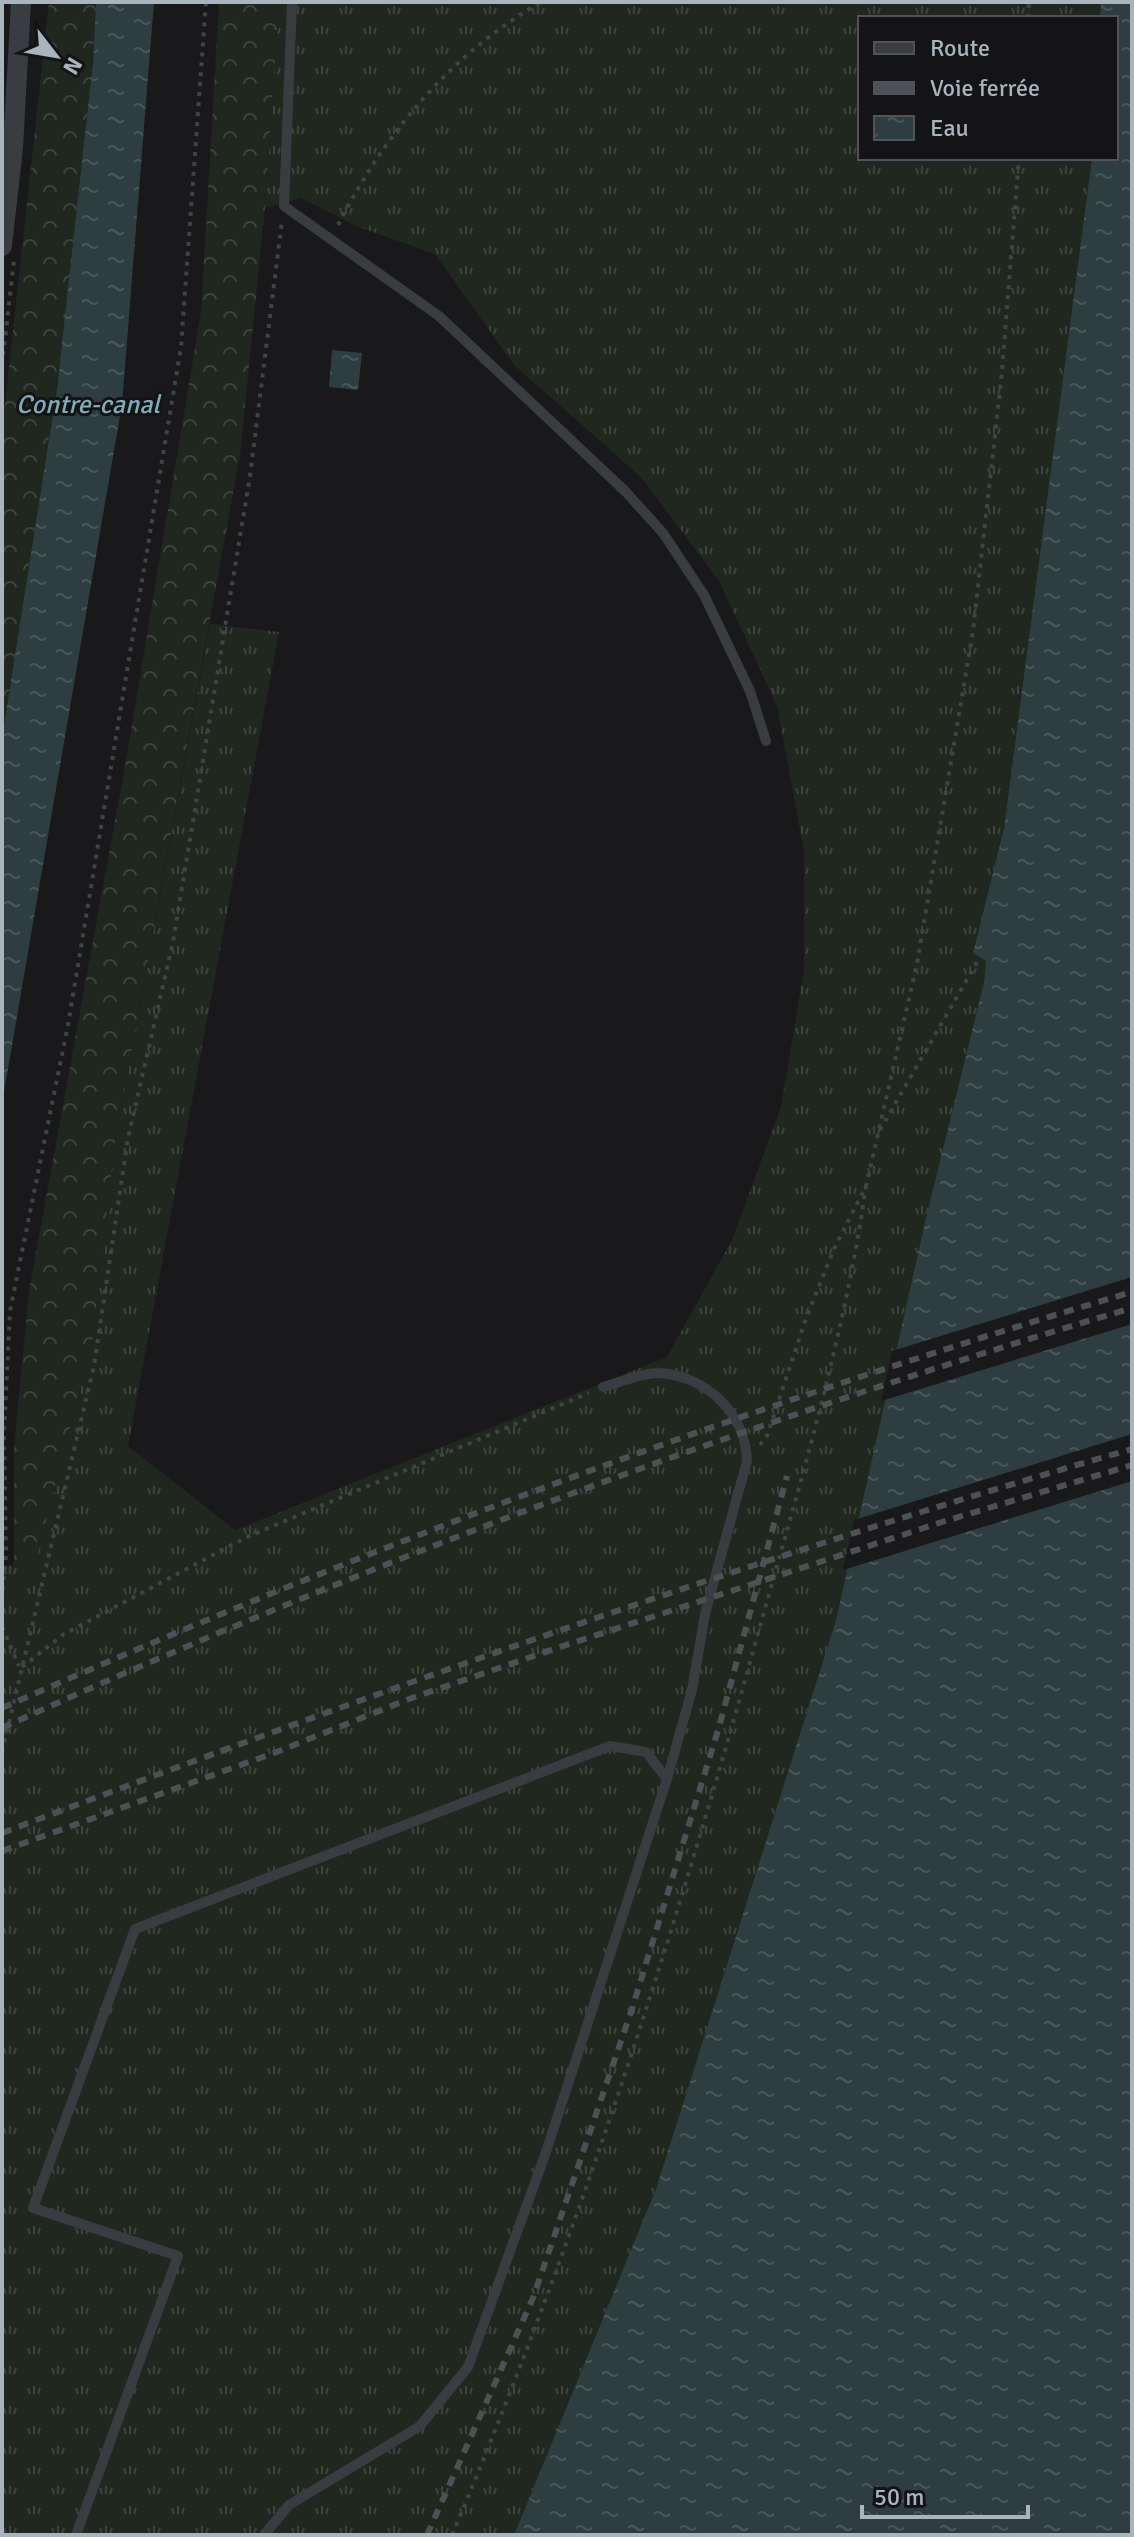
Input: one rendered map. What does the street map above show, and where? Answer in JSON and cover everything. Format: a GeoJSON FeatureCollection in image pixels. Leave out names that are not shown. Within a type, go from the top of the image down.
{"type":"FeatureCollection","features":[{"type":"Feature","properties":{"kind":"street"},"geometry":{"type":"LineString","coordinates":[[2,246],[13,148],[21,2]]}},
{"type":"Feature","properties":{"kind":"lane"},"geometry":{"type":"LineString","coordinates":[[292,2],[284,206],[439,316],[625,491],[663,533],[704,595],[750,691],[766,741]]}},
{"type":"Feature","properties":{"kind":"lane"},"geometry":{"type":"LineString","coordinates":[[264,2535],[289,2505],[420,2426],[468,2367],[545,2155],[667,1779],[692,1690],[705,1614],[747,1461],[747,1439],[724,1402],[694,1381],[656,1373],[603,1387]]}},
{"type":"Feature","properties":{"kind":"lane"},"geometry":{"type":"LineString","coordinates":[[76,2535],[178,2256],[33,2208],[135,1929],[610,1746],[646,1752],[667,1779]]}},
{"type":"Feature","properties":{"kind":"path"},"geometry":{"type":"LineString","coordinates":[[2,1600],[6,1554],[4,1434],[10,1311],[68,1025],[181,347],[206,2]]}},
{"type":"Feature","properties":{"kind":"path"},"geometry":{"type":"LineString","coordinates":[[331,240],[357,188],[402,120],[459,61],[541,2]]}},
{"type":"Feature","properties":{"kind":"path"},"geometry":{"type":"LineString","coordinates":[[452,2535],[499,2423],[620,2098],[712,1799],[798,1492],[857,1250],[866,1186],[917,964],[973,631],[1001,382],[1019,160]]}},
{"type":"Feature","properties":{"kind":"path"},"geometry":{"type":"LineString","coordinates":[[2,1752],[94,1366],[128,1138],[173,942],[250,476],[284,206]]}},
{"type":"Feature","properties":{"kind":"path"},"geometry":{"type":"LineString","coordinates":[[877,1136],[980,957]]}},
{"type":"Feature","properties":{"kind":"path"},"geometry":{"type":"LineString","coordinates":[[747,1461],[767,1436],[805,1321],[833,1251],[866,1186]]}},
{"type":"Feature","properties":{"kind":"path"},"geometry":{"type":"LineString","coordinates":[[20,1668],[64,1634],[247,1537],[603,1387]]}},
{"type":"Feature","properties":{"kind":"path"},"geometry":{"type":"LineString","coordinates":[[2,1627],[20,1668]]}},
{"type":"Feature","properties":{"kind":"green space"},"geometry":{"type":"Polygon","coordinates":[[[49,2],[96,2],[71,279],[2,738],[2,431],[49,2]]]}},
{"type":"Feature","properties":{"kind":"green space"},"geometry":{"type":"Polygon","coordinates":[[[219,2],[279,2],[265,208],[240,455],[114,1147],[92,1344],[35,1564],[14,1565],[14,1447],[29,1291],[127,755],[201,312],[219,2]]]}},
{"type":"Feature","properties":{"kind":"green space"},"geometry":{"type":"Polygon","coordinates":[[[279,2],[1101,2],[1100,16],[858,16],[858,160],[1092,160],[1004,828],[973,953],[986,961],[984,982],[925,1222],[836,1620],[656,2189],[514,2535],[2,2535],[2,1566],[35,1564],[92,1344],[114,1147],[210,624],[279,632],[128,1446],[235,1530],[667,1357],[732,1240],[781,1107],[804,969],[804,852],[777,706],[719,581],[642,478],[514,365],[435,254],[356,226],[301,198],[265,208],[279,2]]]}},
{"type":"Feature","properties":{"kind":"water","name":"Contre-canal"},"geometry":{"type":"Polygon","coordinates":[[[96,2],[154,2],[122,404],[2,1104],[2,738],[57,388],[93,62],[96,2]]]}},
{"type":"Feature","properties":{"kind":"water"},"geometry":{"type":"Polygon","coordinates":[[[1101,2],[1132,2],[1132,2535],[514,2535],[656,2189],[836,1620],[925,1222],[984,982],[986,961],[973,953],[1004,828],[1092,160],[1118,160],[1118,16],[1100,16],[1101,2]]]}},
{"type":"Feature","properties":{"kind":"water"},"geometry":{"type":"Polygon","coordinates":[[[332,350],[362,353],[358,390],[329,387],[332,350]]]}},
{"type":"Feature","properties":{"kind":"pier"},"geometry":{"type":"Polygon","coordinates":[[[1132,1277],[1132,1324],[881,1401],[892,1351],[1132,1277]]]}},
{"type":"Feature","properties":{"kind":"pier"},"geometry":{"type":"Polygon","coordinates":[[[1132,1434],[1132,1481],[843,1570],[854,1520],[1132,1434]]]}},
{"type":"Feature","properties":{"kind":"railway"},"geometry":{"type":"LineString","coordinates":[[2,1708],[280,1590],[560,1482],[844,1382],[1132,1292]]}},
{"type":"Feature","properties":{"kind":"railway"},"geometry":{"type":"LineString","coordinates":[[2,1728],[279,1608],[560,1498],[844,1398],[1132,1308]]}},
{"type":"Feature","properties":{"kind":"railway"},"geometry":{"type":"LineString","coordinates":[[2,1833],[563,1629],[846,1536],[1132,1449]]}},
{"type":"Feature","properties":{"kind":"railway"},"geometry":{"type":"LineString","coordinates":[[2,1851],[274,1753],[409,1699],[557,1648],[942,1522],[1132,1465]]}},
{"type":"Feature","properties":{"kind":"railway"},"geometry":{"type":"LineString","coordinates":[[427,2535],[533,2298],[632,2009],[719,1727],[787,1476]]}}]}
